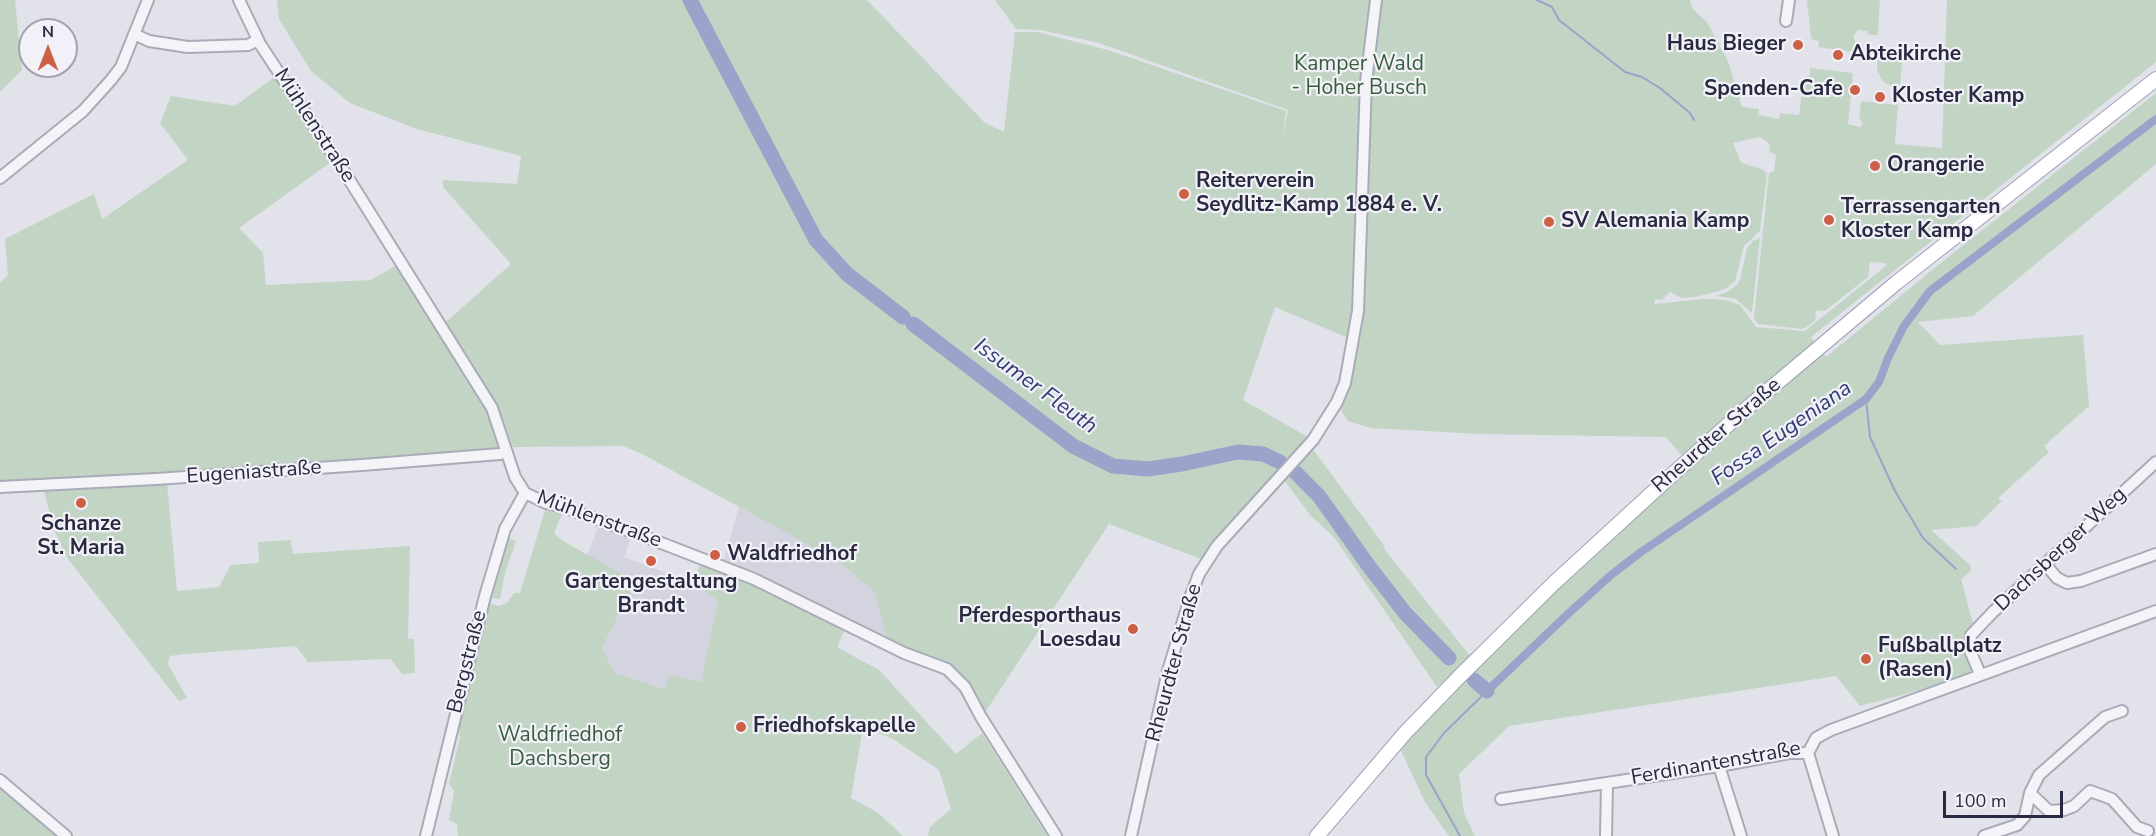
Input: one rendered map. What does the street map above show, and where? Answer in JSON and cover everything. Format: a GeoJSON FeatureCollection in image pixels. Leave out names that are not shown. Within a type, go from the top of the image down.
{"type":"FeatureCollection","features":[{"type":"Feature","properties":{"kind":"main road","name":"Rheurdter Straße"},"geometry":{"type":"LineString","coordinates":[[1317,836],[1405,733],[1458,678],[1554,583],[1740,414],[1896,283],[2156,79]]}},
{"type":"Feature","properties":{"kind":"street"},"geometry":{"type":"LineString","coordinates":[[0,178],[83,111],[121,67],[148,0]]}},
{"type":"Feature","properties":{"kind":"street","name":"Mühlenstraße"},"geometry":{"type":"LineString","coordinates":[[239,0],[258,40],[345,173],[492,408],[515,477],[525,493],[546,503],[564,507],[754,579],[831,619],[904,653],[946,669],[965,687],[981,717],[1056,836]]}},
{"type":"Feature","properties":{"kind":"street","name":"Rheurdter Straße"},"geometry":{"type":"LineString","coordinates":[[1131,836],[1168,671],[1199,574],[1217,546],[1312,440],[1337,402],[1345,383],[1358,311],[1366,82],[1376,0]]}},
{"type":"Feature","properties":{"kind":"street"},"geometry":{"type":"LineString","coordinates":[[1786,21],[1789,0]]}},
{"type":"Feature","properties":{"kind":"street"},"geometry":{"type":"LineString","coordinates":[[134,34],[149,41],[197,47],[248,45],[258,40]]}},
{"type":"Feature","properties":{"kind":"street","name":"Eugeniastraße"},"geometry":{"type":"LineString","coordinates":[[0,487],[351,466],[507,452]]}},
{"type":"Feature","properties":{"kind":"street","name":"Dachsberger Weg"},"geometry":{"type":"LineString","coordinates":[[1980,674],[1969,648],[1971,635],[2156,462]]}},
{"type":"Feature","properties":{"kind":"street","name":"Bergstraße"},"geometry":{"type":"LineString","coordinates":[[426,836],[485,596],[505,529],[525,493]]}},
{"type":"Feature","properties":{"kind":"street"},"geometry":{"type":"LineString","coordinates":[[2045,564],[2057,578],[2067,583],[2081,581],[2156,554]]}},
{"type":"Feature","properties":{"kind":"street","name":"Ferdinantenstraße"},"geometry":{"type":"LineString","coordinates":[[1502,799],[1789,753],[1808,753],[1816,738],[1831,730],[2156,611]]}},
{"type":"Feature","properties":{"kind":"street"},"geometry":{"type":"LineString","coordinates":[[1984,836],[2017,825],[2025,816],[2030,793],[2039,775],[2105,717],[2122,711]]}},
{"type":"Feature","properties":{"kind":"street"},"geometry":{"type":"LineString","coordinates":[[1808,753],[1833,836]]}},
{"type":"Feature","properties":{"kind":"street"},"geometry":{"type":"LineString","coordinates":[[1719,766],[1741,836]]}},
{"type":"Feature","properties":{"kind":"street"},"geometry":{"type":"LineString","coordinates":[[0,780],[66,836]]}},
{"type":"Feature","properties":{"kind":"street"},"geometry":{"type":"LineString","coordinates":[[1606,784],[1606,836]]}},
{"type":"Feature","properties":{"kind":"street"},"geometry":{"type":"LineString","coordinates":[[2030,793],[2049,810],[2064,810],[2074,806],[2090,791],[2112,799],[2137,827],[2148,831]]}},
{"type":"Feature","properties":{"kind":"shaded area"},"geometry":{"type":"Polygon","coordinates":[[[739,507],[838,561],[875,593],[888,643],[723,562],[739,507]]]}},
{"type":"Feature","properties":{"kind":"shaded area"},"geometry":{"type":"Polygon","coordinates":[[[599,524],[626,535],[630,540],[624,557],[693,583],[718,600],[701,683],[670,675],[665,689],[615,673],[602,648],[633,587],[629,578],[587,556],[599,524]]]}},
{"type":"Feature","properties":{"kind":"green space"},"geometry":{"type":"Polygon","coordinates":[[[0,0],[15,0],[18,74],[0,92],[0,0]]]}},
{"type":"Feature","properties":{"kind":"green space","name":"Kamper Wald - Hoher Busch"},"geometry":{"type":"Polygon","coordinates":[[[277,0],[867,0],[985,123],[1004,132],[1015,32],[1037,32],[1108,50],[1286,111],[1282,140],[1288,110],[1099,43],[1041,30],[1016,29],[995,0],[1690,0],[1692,8],[1707,22],[1728,61],[1742,107],[1759,109],[1758,115],[1779,119],[1780,113],[1799,115],[1804,77],[1810,76],[1810,68],[1853,73],[1848,124],[1860,127],[1863,124],[1859,119],[1861,101],[1898,105],[1895,144],[1942,148],[1947,0],[2156,0],[2156,62],[1811,337],[1826,357],[2156,93],[2156,164],[1973,316],[1918,322],[1940,345],[2083,335],[2089,406],[2044,446],[2049,452],[1998,498],[2002,501],[1976,526],[1931,530],[1971,566],[1970,572],[1961,579],[1973,624],[1970,650],[1980,674],[1860,706],[1836,676],[1509,726],[1459,774],[1464,813],[1475,836],[1449,836],[1425,802],[1397,742],[1448,701],[1474,663],[1437,687],[1334,537],[1311,516],[1281,476],[1207,561],[1109,524],[984,714],[973,687],[945,662],[888,643],[875,593],[838,561],[642,454],[623,446],[513,447],[498,406],[445,323],[511,264],[443,187],[443,180],[517,184],[521,156],[417,129],[350,103],[311,71],[279,19],[277,0]],[[1760,137],[1733,143],[1741,163],[1762,169],[1767,174],[1760,231],[1744,246],[1735,281],[1725,289],[1696,297],[1681,298],[1670,292],[1662,300],[1655,299],[1655,304],[1704,299],[1727,300],[1740,305],[1756,327],[1805,331],[1887,265],[1870,262],[1868,277],[1825,311],[1816,310],[1815,321],[1803,329],[1758,324],[1754,319],[1769,173],[1774,171],[1776,155],[1770,152],[1769,143],[1760,137]],[[1275,307],[1243,400],[1313,440],[1309,444],[1383,544],[1385,550],[1475,662],[1687,462],[1666,437],[1480,434],[1371,428],[1348,421],[1337,404],[1353,340],[1275,307]]]}},
{"type":"Feature","properties":{"kind":"green space"},"geometry":{"type":"Polygon","coordinates":[[[1807,0],[1880,0],[1878,35],[1869,35],[1867,31],[1858,30],[1853,37],[1857,46],[1853,52],[1818,47],[1819,41],[1811,39],[1807,0]]]}},
{"type":"Feature","properties":{"kind":"green space"},"geometry":{"type":"Polygon","coordinates":[[[1878,52],[1903,53],[1900,85],[1894,86],[1883,81],[1877,71],[1878,52]]]}},
{"type":"Feature","properties":{"kind":"green space"},"geometry":{"type":"Polygon","coordinates":[[[280,73],[335,159],[239,228],[263,253],[266,285],[371,280],[397,265],[486,407],[501,450],[158,472],[156,479],[0,487],[0,283],[8,275],[5,239],[94,194],[102,219],[188,160],[160,123],[171,96],[235,106],[280,73]]]}},
{"type":"Feature","properties":{"kind":"green space"},"geometry":{"type":"Polygon","coordinates":[[[1760,238],[1752,313],[1736,299],[1716,296],[1737,285],[1747,248],[1753,241],[1760,238]]]}},
{"type":"Feature","properties":{"kind":"green space"},"geometry":{"type":"Polygon","coordinates":[[[167,483],[177,591],[219,587],[231,565],[259,563],[258,542],[291,540],[293,554],[410,546],[408,639],[414,639],[415,673],[402,674],[391,659],[308,662],[296,646],[185,654],[170,656],[168,664],[187,698],[179,701],[68,559],[54,530],[43,487],[167,483]]]}},
{"type":"Feature","properties":{"kind":"green space","name":"Waldfriedhof Dachsberg"},"geometry":{"type":"Polygon","coordinates":[[[545,510],[562,514],[554,533],[563,541],[629,578],[633,587],[602,648],[615,673],[665,689],[669,675],[701,682],[718,600],[693,583],[700,564],[757,586],[844,631],[837,647],[879,670],[956,754],[982,733],[1047,836],[928,836],[930,827],[951,809],[939,770],[893,739],[863,727],[851,798],[877,812],[903,836],[458,836],[457,824],[449,820],[454,791],[449,784],[460,737],[457,729],[490,604],[499,606],[507,603],[514,593],[520,593],[545,510]]]}},
{"type":"Feature","properties":{"kind":"green space"},"geometry":{"type":"Polygon","coordinates":[[[508,538],[516,541],[505,573],[500,599],[492,598],[508,538]]]}},
{"type":"Feature","properties":{"kind":"green space"},"geometry":{"type":"Polygon","coordinates":[[[0,780],[60,831],[57,836],[0,836],[0,780]]]}},
{"type":"Feature","properties":{"kind":"waterway","name":"Issumer Fleuth"},"geometry":{"type":"LineString","coordinates":[[690,0],[816,240],[847,274],[903,317]]}},
{"type":"Feature","properties":{"kind":"waterway"},"geometry":{"type":"LineString","coordinates":[[1537,0],[1552,7],[1559,20],[1625,72],[1642,77],[1660,88],[1690,113],[1694,120]]}},
{"type":"Feature","properties":{"kind":"waterway","name":"Fossa Eugeniana"},"geometry":{"type":"LineString","coordinates":[[1487,691],[1611,575],[1641,552],[1866,399],[1879,382],[1904,326],[1930,291],[2156,119]]}},
{"type":"Feature","properties":{"kind":"waterway","name":"Issumer Fleuth"},"geometry":{"type":"LineString","coordinates":[[913,324],[1073,446],[1113,466],[1148,469],[1238,452],[1263,454],[1280,462]]}},
{"type":"Feature","properties":{"kind":"waterway"},"geometry":{"type":"LineString","coordinates":[[1866,399],[1870,437],[1895,491],[1923,538],[1956,569]]}},
{"type":"Feature","properties":{"kind":"waterway","name":"Issumer Fleuth"},"geometry":{"type":"LineString","coordinates":[[1294,471],[1319,496],[1405,613],[1449,658]]}},
{"type":"Feature","properties":{"kind":"waterway","name":"Issumer Fleuth"},"geometry":{"type":"LineString","coordinates":[[1474,680],[1487,691]]}},
{"type":"Feature","properties":{"kind":"waterway"},"geometry":{"type":"LineString","coordinates":[[1460,836],[1426,775],[1426,757],[1444,733],[1487,691]]}},
{"type":"Feature","properties":{"kind":"place","name":"Haus Bieger"},"geometry":{"type":"Point","coordinates":[1798,45]}},
{"type":"Feature","properties":{"kind":"place","name":"Abteikirche"},"geometry":{"type":"Point","coordinates":[1838,55]}},
{"type":"Feature","properties":{"kind":"place","name":"Spenden-Cafe"},"geometry":{"type":"Point","coordinates":[1855,90]}},
{"type":"Feature","properties":{"kind":"place","name":"Kloster Kamp"},"geometry":{"type":"Point","coordinates":[1880,97]}},
{"type":"Feature","properties":{"kind":"place","name":"Orangerie"},"geometry":{"type":"Point","coordinates":[1875,166]}},
{"type":"Feature","properties":{"kind":"place","name":"Reiterverein Seydlitz-Kamp 1884 e. V."},"geometry":{"type":"Point","coordinates":[1184,194]}},
{"type":"Feature","properties":{"kind":"place","name":"Terrassengarten Kloster Kamp"},"geometry":{"type":"Point","coordinates":[1829,220]}},
{"type":"Feature","properties":{"kind":"place","name":"SV Alemania Kamp"},"geometry":{"type":"Point","coordinates":[1549,222]}},
{"type":"Feature","properties":{"kind":"place","name":"Schanze St. Maria"},"geometry":{"type":"Point","coordinates":[81,503]}},
{"type":"Feature","properties":{"kind":"place","name":"Waldfriedhof"},"geometry":{"type":"Point","coordinates":[715,555]}},
{"type":"Feature","properties":{"kind":"place","name":"Gartengestaltung Brandt"},"geometry":{"type":"Point","coordinates":[651,561]}},
{"type":"Feature","properties":{"kind":"place","name":"Pferdesporthaus Loesdau"},"geometry":{"type":"Point","coordinates":[1133,629]}},
{"type":"Feature","properties":{"kind":"place","name":"Fußballplatz (Rasen)"},"geometry":{"type":"Point","coordinates":[1866,659]}},
{"type":"Feature","properties":{"kind":"place","name":"Friedhofskapelle"},"geometry":{"type":"Point","coordinates":[741,727]}}]}
